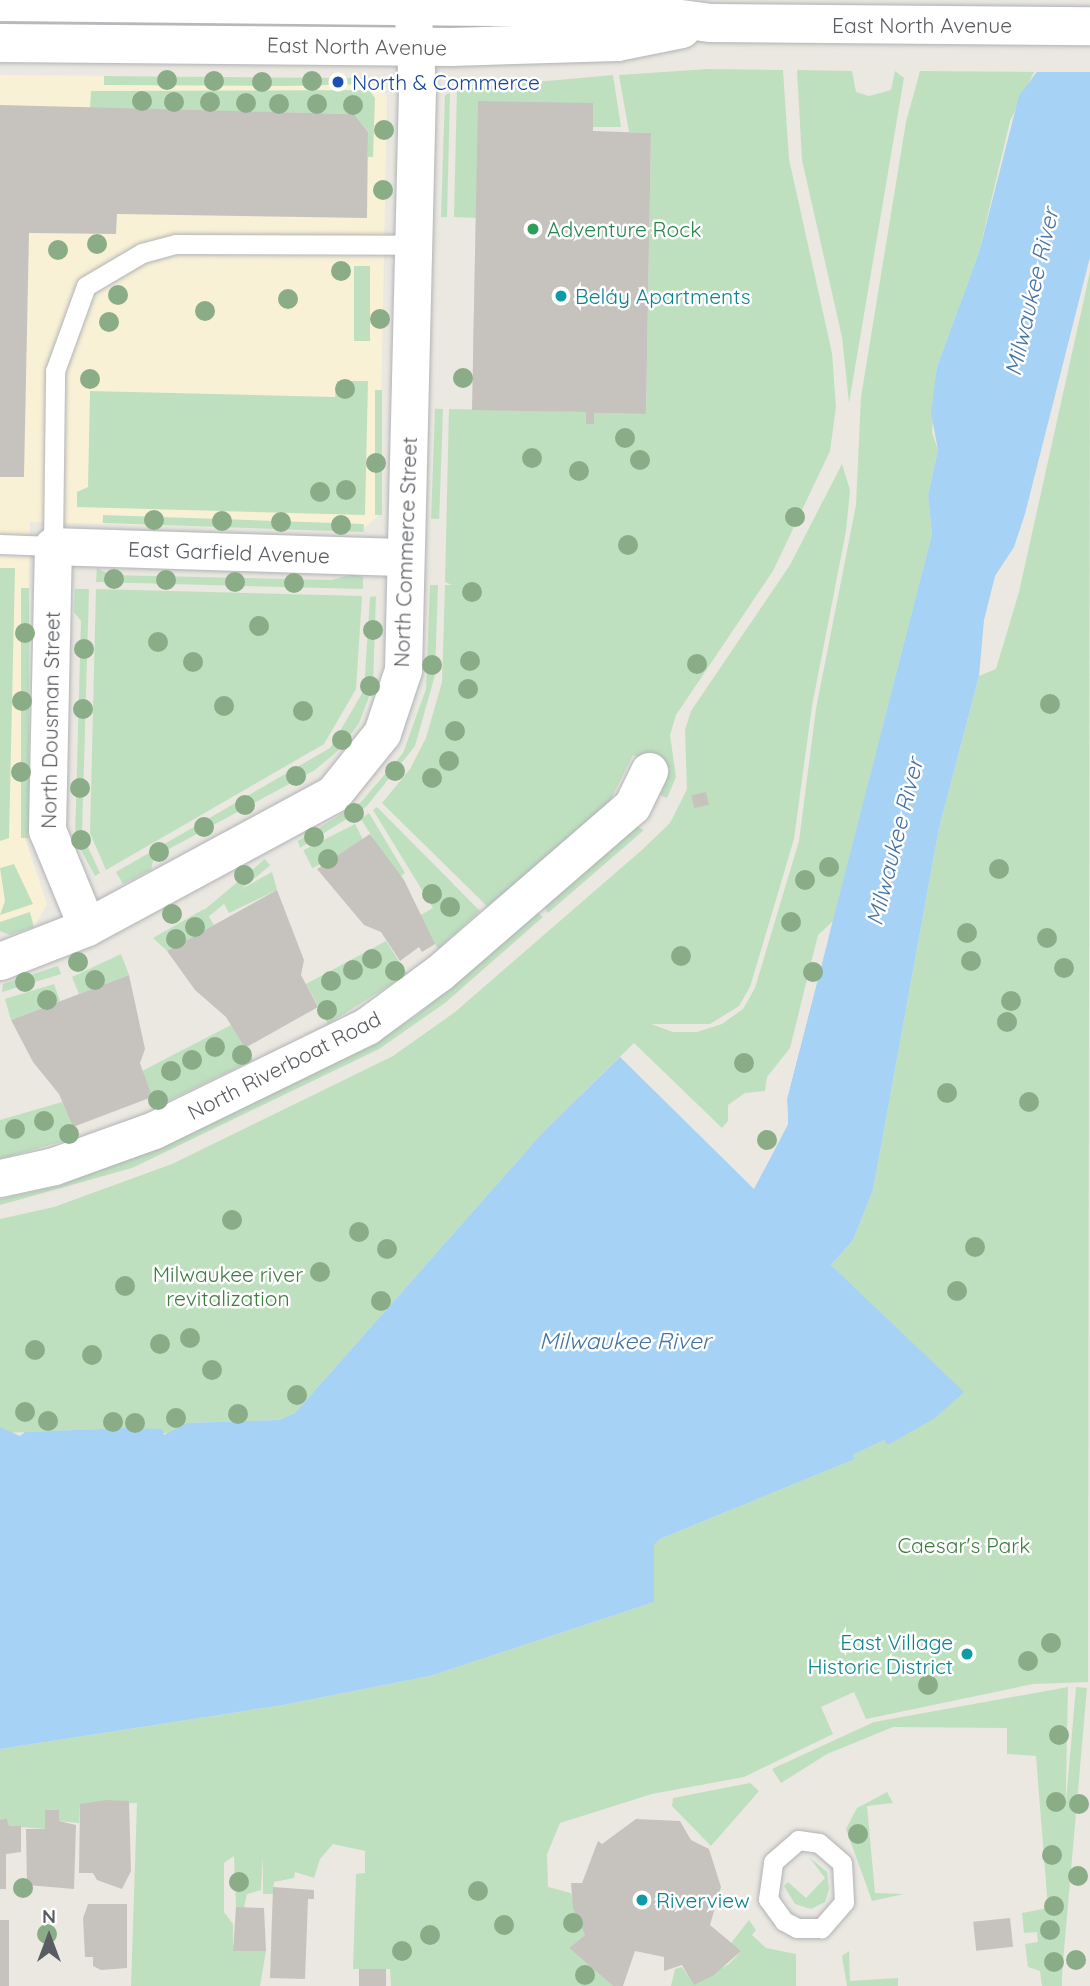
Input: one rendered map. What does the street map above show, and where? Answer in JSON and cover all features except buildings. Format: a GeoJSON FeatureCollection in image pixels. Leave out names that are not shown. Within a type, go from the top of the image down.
{"type":"FeatureCollection","features":[{"type":"Feature","properties":{"kind":"main road","name":"East North Avenue"},"geometry":{"type":"LineString","coordinates":[[0,2],[412,3],[622,10],[711,23],[1090,26]]}},
{"type":"Feature","properties":{"kind":"main road"},"geometry":{"type":"LineString","coordinates":[[75,43],[76,3]]}},
{"type":"Feature","properties":{"kind":"main road","name":"East North Avenue"},"geometry":{"type":"LineString","coordinates":[[0,43],[415,46],[617,42],[711,23]]}},
{"type":"Feature","properties":{"kind":"street","name":"North Commerce Street"},"geometry":{"type":"LineString","coordinates":[[0,961],[87,928],[270,830],[350,779],[382,733],[396,701],[403,670],[415,46],[412,3]]}},
{"type":"Feature","properties":{"kind":"street","name":"East Garfield Avenue"},"geometry":{"type":"LineString","coordinates":[[53,546],[405,557]]}},
{"type":"Feature","properties":{"kind":"street","name":"North Dousman Street"},"geometry":{"type":"LineString","coordinates":[[53,546],[48,842],[87,928]]}},
{"type":"Feature","properties":{"kind":"street","name":"North Riverboat Road"},"geometry":{"type":"LineString","coordinates":[[0,1178],[54,1166],[153,1130],[367,1026],[439,973],[632,806],[649,771]]}},
{"type":"Feature","properties":{"kind":"lane"},"geometry":{"type":"LineString","coordinates":[[0,544],[53,546],[55,371],[86,286],[142,253],[176,244],[412,246]]}},
{"type":"Feature","properties":{"kind":"lane"},"geometry":{"type":"LineString","coordinates":[[790,1842],[819,1843],[842,1863],[844,1902],[832,1920],[808,1930],[774,1912],[766,1890],[768,1874],[790,1842]]}},
{"type":"Feature","properties":{"kind":"shaded area"},"geometry":{"type":"Polygon","coordinates":[[[0,75],[365,78],[380,82],[387,98],[379,515],[362,530],[30,522],[24,835],[47,904],[34,927],[10,935],[0,931],[0,75]]]}},
{"type":"Feature","properties":{"kind":"green space"},"geometry":{"type":"Polygon","coordinates":[[[708,69],[783,70],[789,159],[832,353],[836,407],[830,451],[773,571],[676,715],[670,735],[676,777],[667,798],[660,795],[670,769],[633,755],[609,803],[493,912],[382,803],[410,769],[426,738],[442,682],[445,585],[452,585],[445,582],[449,409],[586,412],[587,424],[594,424],[594,413],[646,414],[651,133],[629,132],[619,75],[708,69]]]}},
{"type":"Feature","properties":{"kind":"green space"},"geometry":{"type":"Polygon","coordinates":[[[797,70],[852,71],[856,92],[869,96],[891,90],[895,71],[904,78],[849,403],[842,337],[802,160],[797,70]]]}},
{"type":"Feature","properties":{"kind":"green space","name":"Milwaukee river revitalization"},"geometry":{"type":"Polygon","coordinates":[[[920,71],[1034,72],[1010,121],[979,252],[937,367],[932,432],[938,450],[928,495],[932,534],[833,921],[818,935],[790,1048],[767,1077],[765,1091],[745,1093],[728,1105],[728,1121],[722,1128],[634,1043],[544,1131],[295,1413],[279,1420],[187,1423],[172,1434],[124,1428],[5,1433],[0,1427],[0,1219],[54,1207],[172,1164],[393,1056],[455,1012],[643,849],[670,823],[687,789],[685,730],[691,711],[790,565],[842,464],[850,490],[846,531],[812,706],[794,839],[750,987],[739,1006],[710,1024],[651,1024],[673,1032],[697,1032],[722,1024],[743,1009],[755,988],[799,841],[816,709],[856,505],[861,397],[906,122],[920,71]]]}},
{"type":"Feature","properties":{"kind":"green space","name":"Adventure Rock"},"geometry":{"type":"Polygon","coordinates":[[[613,75],[621,127],[593,127],[589,354],[473,352],[476,218],[454,217],[457,89],[613,75]]]}},
{"type":"Feature","properties":{"kind":"green space"},"geometry":{"type":"Polygon","coordinates":[[[104,76],[364,78],[364,84],[104,85],[104,76]]]}},
{"type":"Feature","properties":{"kind":"green space"},"geometry":{"type":"Polygon","coordinates":[[[369,90],[375,98],[373,157],[368,157],[368,132],[354,114],[90,108],[91,91],[369,90]]]}},
{"type":"Feature","properties":{"kind":"green space"},"geometry":{"type":"Polygon","coordinates":[[[450,93],[447,217],[441,217],[445,95],[450,93]]]}},
{"type":"Feature","properties":{"kind":"green space"},"geometry":{"type":"Polygon","coordinates":[[[354,266],[370,266],[370,341],[354,341],[354,266]]]}},
{"type":"Feature","properties":{"kind":"green space","name":"Caesar's Park"},"geometry":{"type":"Polygon","coordinates":[[[1090,272],[1088,1682],[1033,1684],[866,1719],[854,1692],[821,1707],[833,1734],[744,1777],[652,1794],[560,1823],[547,1854],[548,1887],[571,1893],[585,1935],[569,1948],[613,1986],[391,1986],[390,1969],[353,1969],[356,1874],[365,1873],[365,1851],[333,1844],[320,1859],[314,1878],[295,1872],[294,1878],[274,1882],[273,1894],[263,1894],[263,1856],[261,1890],[247,1894],[244,1908],[236,1907],[234,1856],[224,1863],[224,1912],[233,1924],[233,1950],[266,1951],[260,1986],[131,1986],[137,1803],[80,1804],[79,1823],[59,1821],[59,1811],[46,1810],[45,1829],[9,1826],[7,1818],[0,1820],[0,1749],[283,1705],[430,1676],[654,1602],[654,1545],[660,1539],[855,1459],[853,1455],[884,1440],[888,1445],[935,1417],[963,1392],[831,1265],[853,1240],[873,1190],[939,828],[979,676],[996,669],[1019,592],[1090,272]]]}},
{"type":"Feature","properties":{"kind":"green space"},"geometry":{"type":"Polygon","coordinates":[[[337,381],[368,381],[365,515],[77,507],[77,492],[88,487],[90,391],[335,397],[337,381]]]}},
{"type":"Feature","properties":{"kind":"green space"},"geometry":{"type":"Polygon","coordinates":[[[375,390],[382,390],[382,515],[375,515],[375,390]]]}},
{"type":"Feature","properties":{"kind":"green space"},"geometry":{"type":"Polygon","coordinates":[[[435,409],[443,409],[439,519],[431,519],[435,409]]]}},
{"type":"Feature","properties":{"kind":"green space"},"geometry":{"type":"Polygon","coordinates":[[[103,515],[364,524],[364,532],[103,523],[103,515]]]}},
{"type":"Feature","properties":{"kind":"green space"},"geometry":{"type":"Polygon","coordinates":[[[0,568],[15,568],[9,838],[0,841],[0,568]]]}},
{"type":"Feature","properties":{"kind":"green space"},"geometry":{"type":"Polygon","coordinates":[[[97,568],[110,575],[332,580],[352,574],[363,577],[363,589],[96,582],[97,568]]]}},
{"type":"Feature","properties":{"kind":"green space"},"geometry":{"type":"Polygon","coordinates":[[[430,585],[438,585],[435,675],[415,746],[366,807],[300,848],[298,841],[361,802],[403,753],[426,689],[430,585]]]}},
{"type":"Feature","properties":{"kind":"green space"},"geometry":{"type":"Polygon","coordinates":[[[21,588],[29,588],[29,838],[21,838],[21,588]]]}},
{"type":"Feature","properties":{"kind":"green space"},"geometry":{"type":"Polygon","coordinates":[[[75,589],[89,589],[82,834],[100,873],[95,876],[75,839],[81,621],[74,612],[75,589]]]}},
{"type":"Feature","properties":{"kind":"green space"},"geometry":{"type":"Polygon","coordinates":[[[96,589],[362,596],[356,689],[324,744],[106,870],[90,833],[96,589]]]}},
{"type":"Feature","properties":{"kind":"green space"},"geometry":{"type":"Polygon","coordinates":[[[376,596],[373,686],[359,723],[341,748],[315,770],[154,857],[151,870],[123,884],[116,872],[330,748],[364,690],[370,597],[376,596]]]}},
{"type":"Feature","properties":{"kind":"green space"},"geometry":{"type":"Polygon","coordinates":[[[377,807],[480,911],[438,949],[419,916],[433,908],[373,810],[377,807]]]}},
{"type":"Feature","properties":{"kind":"green space"},"geometry":{"type":"Polygon","coordinates":[[[369,813],[405,873],[398,878],[361,819],[369,813]]]}},
{"type":"Feature","properties":{"kind":"green space"},"geometry":{"type":"Polygon","coordinates":[[[355,824],[364,842],[312,868],[303,850],[355,824]]]}},
{"type":"Feature","properties":{"kind":"green space"},"geometry":{"type":"Polygon","coordinates":[[[636,826],[644,830],[548,913],[544,907],[636,826]]]}},
{"type":"Feature","properties":{"kind":"green space"},"geometry":{"type":"Polygon","coordinates":[[[265,859],[270,865],[168,951],[163,944],[265,859]]]}},
{"type":"Feature","properties":{"kind":"green space"},"geometry":{"type":"Polygon","coordinates":[[[14,864],[33,904],[0,915],[5,901],[0,868],[14,864]]]}},
{"type":"Feature","properties":{"kind":"green space"},"geometry":{"type":"Polygon","coordinates":[[[272,872],[277,890],[229,913],[222,900],[272,872]]]}},
{"type":"Feature","properties":{"kind":"green space"},"geometry":{"type":"Polygon","coordinates":[[[204,909],[214,925],[167,951],[153,938],[204,909]]]}},
{"type":"Feature","properties":{"kind":"green space"},"geometry":{"type":"Polygon","coordinates":[[[30,912],[34,927],[10,935],[0,931],[0,922],[30,912]]]}},
{"type":"Feature","properties":{"kind":"green space"},"geometry":{"type":"Polygon","coordinates":[[[538,913],[543,917],[445,1003],[379,1049],[132,1168],[0,1205],[0,1199],[58,1186],[184,1136],[375,1043],[417,1015],[538,913]]]}},
{"type":"Feature","properties":{"kind":"green space"},"geometry":{"type":"Polygon","coordinates":[[[386,941],[407,974],[328,1024],[306,984],[386,941]]]}},
{"type":"Feature","properties":{"kind":"green space"},"geometry":{"type":"Polygon","coordinates":[[[121,954],[129,975],[79,994],[72,977],[121,954]]]}},
{"type":"Feature","properties":{"kind":"green space"},"geometry":{"type":"Polygon","coordinates":[[[58,966],[61,974],[2,992],[3,984],[58,966]]]}},
{"type":"Feature","properties":{"kind":"green space"},"geometry":{"type":"Polygon","coordinates":[[[54,984],[60,1001],[11,1020],[5,999],[54,984]]]}},
{"type":"Feature","properties":{"kind":"green space"},"geometry":{"type":"Polygon","coordinates":[[[231,1025],[253,1060],[155,1107],[142,1071],[231,1025]]]}},
{"type":"Feature","properties":{"kind":"green space"},"geometry":{"type":"Polygon","coordinates":[[[62,1102],[78,1137],[0,1159],[0,1120],[62,1102]]]}},
{"type":"Feature","properties":{"kind":"green space"},"geometry":{"type":"Polygon","coordinates":[[[1068,1687],[1062,1986],[1042,1986],[1040,1971],[1028,1967],[1025,1944],[1038,1942],[1037,1932],[1024,1933],[1022,1913],[1048,1908],[1036,1756],[1007,1754],[1007,1728],[893,1727],[827,1754],[781,1783],[772,1769],[874,1722],[1068,1687]]]}},
{"type":"Feature","properties":{"kind":"green space"},"geometry":{"type":"Polygon","coordinates":[[[1076,1687],[1087,1688],[1061,1986],[1050,1985],[1076,1687]]]}},
{"type":"Feature","properties":{"kind":"green space"},"geometry":{"type":"Polygon","coordinates":[[[750,1783],[759,1791],[711,1846],[672,1806],[673,1798],[750,1783]]]}},
{"type":"Feature","properties":{"kind":"green space"},"geometry":{"type":"Polygon","coordinates":[[[887,1792],[893,1803],[867,1806],[875,1893],[904,1894],[872,1901],[846,1829],[857,1808],[887,1792]]]}},
{"type":"Feature","properties":{"kind":"green space"},"geometry":{"type":"Polygon","coordinates":[[[809,1857],[827,1872],[829,1889],[825,1902],[811,1909],[795,1904],[784,1886],[788,1882],[806,1898],[825,1878],[809,1857]]]}},
{"type":"Feature","properties":{"kind":"green space"},"geometry":{"type":"Polygon","coordinates":[[[749,1920],[756,1930],[752,1935],[766,1948],[796,1954],[796,1986],[671,1986],[675,1969],[682,1967],[694,1984],[729,1964],[741,1951],[731,1943],[749,1920]]]}},
{"type":"Feature","properties":{"kind":"green space"},"geometry":{"type":"Polygon","coordinates":[[[849,1951],[850,1981],[898,1978],[898,1986],[847,1986],[842,1956],[849,1951]]]}},
{"type":"Feature","properties":{"kind":"water","name":"Milwaukee River"},"geometry":{"type":"Polygon","coordinates":[[[1090,0],[1090,257],[1025,514],[1014,547],[995,576],[984,620],[979,676],[939,828],[873,1190],[853,1240],[831,1265],[964,1392],[935,1418],[888,1445],[884,1440],[853,1455],[855,1459],[660,1539],[654,1545],[654,1602],[430,1676],[283,1705],[0,1749],[0,1427],[20,1436],[25,1432],[124,1428],[163,1429],[164,1435],[187,1423],[279,1420],[295,1413],[544,1131],[620,1057],[754,1189],[788,1124],[787,1099],[932,534],[928,495],[938,450],[931,413],[937,367],[979,252],[1019,96],[1090,0]]]}},
{"type":"Feature","properties":{"kind":"pier"},"geometry":{"type":"Polygon","coordinates":[[[1033,0],[1090,0],[1090,72],[1033,72],[1033,0]]]}},
{"type":"Feature","properties":{"kind":"pier"},"geometry":{"type":"Polygon","coordinates":[[[833,921],[787,1098],[788,1124],[764,1170],[766,1155],[785,1123],[784,1098],[833,921]]]}},
{"type":"Feature","properties":{"kind":"place","name":"North & Commerce"},"geometry":{"type":"Point","coordinates":[338,82]}},
{"type":"Feature","properties":{"kind":"place","name":"Adventure Rock"},"geometry":{"type":"Point","coordinates":[533,229]}},
{"type":"Feature","properties":{"kind":"place","name":"Beláy Apartments"},"geometry":{"type":"Point","coordinates":[561,296]}},
{"type":"Feature","properties":{"kind":"place","name":"East Village Historic District"},"geometry":{"type":"Point","coordinates":[967,1654]}},
{"type":"Feature","properties":{"kind":"place","name":"Riverview"},"geometry":{"type":"Point","coordinates":[642,1900]}}]}
